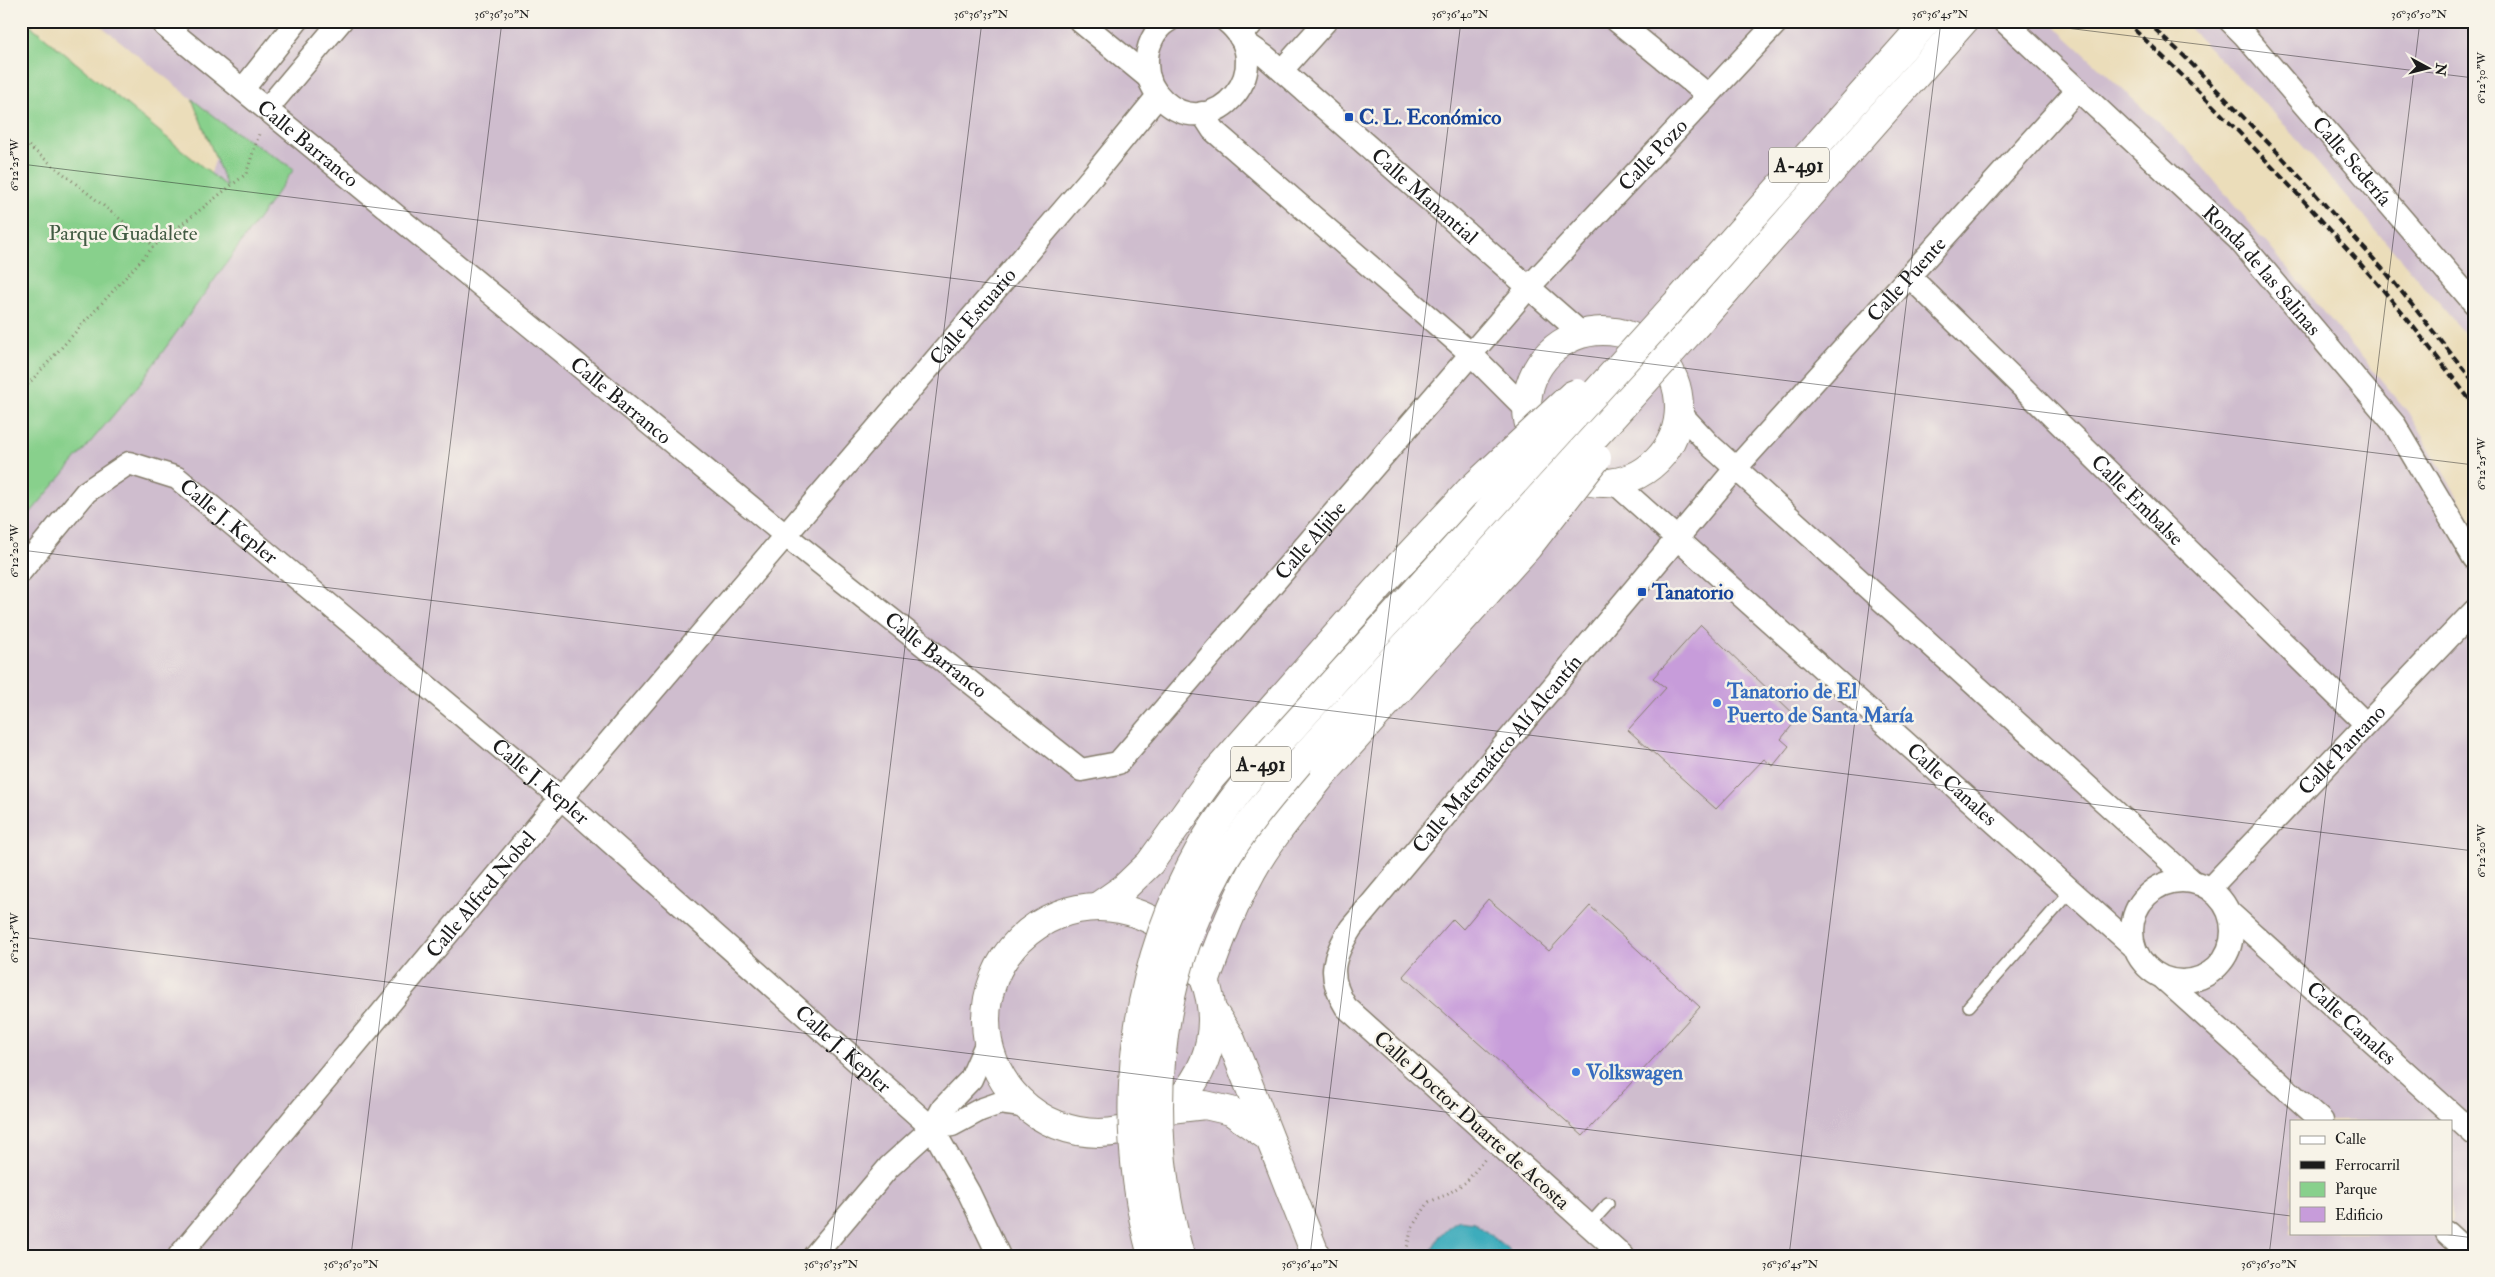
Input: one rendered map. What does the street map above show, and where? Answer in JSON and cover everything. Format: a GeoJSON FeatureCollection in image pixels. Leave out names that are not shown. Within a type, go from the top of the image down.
{"type":"FeatureCollection","features":[{"type":"Feature","properties":{"kind":"main road","name":"A-491"},"geometry":{"type":"LineString","coordinates":[[1180,1256],[1160,1159],[1158,1120],[1163,1047],[1177,974],[1192,931],[1218,871],[1262,807],[1309,751],[1509,529],[1619,412],[1964,21]]}},
{"type":"Feature","properties":{"kind":"main road","name":"A-491"},"geometry":{"type":"LineString","coordinates":[[1152,1256],[1141,1209],[1132,1142],[1134,1062],[1146,986],[1157,951],[1185,880],[1203,845],[1225,811],[1272,750],[1613,376],[1925,23]]}},
{"type":"Feature","properties":{"kind":"main road"},"geometry":{"type":"LineString","coordinates":[[1602,330],[1622,333],[1647,345],[1658,354],[1671,371],[1678,391],[1679,412],[1675,432],[1666,451],[1652,466],[1634,477],[1615,483],[1593,484],[1572,478],[1554,466],[1539,450],[1530,430],[1526,409],[1528,389],[1535,370],[1547,354],[1563,342],[1581,333],[1602,330]]}},
{"type":"Feature","properties":{"kind":"main road"},"geometry":{"type":"LineString","coordinates":[[1098,906],[1124,888],[1150,863],[1211,778],[1276,702],[1469,491],[1572,395],[1613,376]]}},
{"type":"Feature","properties":{"kind":"main road"},"geometry":{"type":"LineString","coordinates":[[1206,980],[1226,924],[1253,869],[1278,831],[1325,772],[1528,547],[1598,457],[1619,412]]}},
{"type":"Feature","properties":{"kind":"main road"},"geometry":{"type":"LineString","coordinates":[[1098,906],[1132,910],[1164,925],[1189,949],[1206,980],[1212,1010],[1211,1038],[1204,1065],[1190,1089],[1170,1109],[1142,1125],[1111,1133],[1078,1132],[1048,1121],[1022,1103],[1001,1077],[991,1053],[986,1027],[987,1001],[995,976],[1008,953],[1025,933],[1047,918],[1072,909],[1098,906]]}},
{"type":"Feature","properties":{"kind":"main road"},"geometry":{"type":"LineString","coordinates":[[1212,1010],[1230,1037],[1316,1256]]}},
{"type":"Feature","properties":{"kind":"main road"},"geometry":{"type":"LineString","coordinates":[[1170,1109],[1205,1105],[1231,1111],[1268,1137]]}},
{"type":"Feature","properties":{"kind":"street"},"geometry":{"type":"LineString","coordinates":[[243,89],[297,21]]}},
{"type":"Feature","properties":{"kind":"street"},"geometry":{"type":"LineString","coordinates":[[267,109],[341,21]]}},
{"type":"Feature","properties":{"kind":"street"},"geometry":{"type":"LineString","coordinates":[[1080,21],[1178,110],[1202,113],[1224,105],[1241,88],[1248,64],[1241,30]]}},
{"type":"Feature","properties":{"kind":"street"},"geometry":{"type":"LineString","coordinates":[[1154,87],[1146,63],[1148,48],[1155,34],[1168,21]]}},
{"type":"Feature","properties":{"kind":"street"},"geometry":{"type":"LineString","coordinates":[[1282,70],[1326,21]]}},
{"type":"Feature","properties":{"kind":"street"},"geometry":{"type":"LineString","coordinates":[[1616,21],[1708,96]]}},
{"type":"Feature","properties":{"kind":"street","name":"Calle Pozo"},"geometry":{"type":"LineString","coordinates":[[1528,288],[1778,21]]}},
{"type":"Feature","properties":{"kind":"street","name":"Ronda de las Salinas"},"geometry":{"type":"LineString","coordinates":[[2004,21],[2238,239],[2395,425],[2474,558]]}},
{"type":"Feature","properties":{"kind":"street","name":"Calle Sedería"},"geometry":{"type":"LineString","coordinates":[[2237,24],[2474,303]]}},
{"type":"Feature","properties":{"kind":"street","name":"Calle Barranco"},"geometry":{"type":"LineString","coordinates":[[165,26],[785,535],[1081,770]]}},
{"type":"Feature","properties":{"kind":"street","name":"Calle Manantial"},"geometry":{"type":"LineString","coordinates":[[1241,30],[1282,70],[1581,333]]}},
{"type":"Feature","properties":{"kind":"street","name":"Calle Estuario"},"geometry":{"type":"LineString","coordinates":[[785,535],[1091,178],[1154,87]]}},
{"type":"Feature","properties":{"kind":"street","name":"Calle Puente"},"geometry":{"type":"LineString","coordinates":[[1675,538],[2078,89]]}},
{"type":"Feature","properties":{"kind":"street"},"geometry":{"type":"LineString","coordinates":[[1202,113],[1213,130],[1471,354],[1526,409]]}},
{"type":"Feature","properties":{"kind":"street","name":"Calle Embalse"},"geometry":{"type":"LineString","coordinates":[[1909,276],[2366,724]]}},
{"type":"Feature","properties":{"kind":"street","name":"Calle Aljibe"},"geometry":{"type":"LineString","coordinates":[[1081,770],[1118,763],[1528,288]]}},
{"type":"Feature","properties":{"kind":"street"},"geometry":{"type":"LineString","coordinates":[[1679,412],[1736,468],[2230,913],[2232,933],[2230,946],[2216,968],[2199,979],[2187,982],[2164,979]]}},
{"type":"Feature","properties":{"kind":"street","name":"Calle J. Kepler"},"geometry":{"type":"LineString","coordinates":[[21,571],[86,492],[129,464],[177,478],[562,798],[932,1128],[969,1193],[998,1256]]}},
{"type":"Feature","properties":{"kind":"street","name":"Calle Canales"},"geometry":{"type":"LineString","coordinates":[[1615,483],[2133,946]]}},
{"type":"Feature","properties":{"kind":"street","name":"Calle Alfred Nobel"},"geometry":{"type":"LineString","coordinates":[[179,1256],[785,535]]}},
{"type":"Feature","properties":{"kind":"street","name":"Calle Matemático Alí Alcantín"},"geometry":{"type":"LineString","coordinates":[[1333,977],[1334,960],[1339,946],[1351,928],[1675,538]]}},
{"type":"Feature","properties":{"kind":"street","name":"Calle Pantano"},"geometry":{"type":"LineString","coordinates":[[2201,885],[2366,724],[2474,611]]}},
{"type":"Feature","properties":{"kind":"street"},"geometry":{"type":"LineString","coordinates":[[2201,885],[2170,881],[2154,888],[2146,895],[2139,904],[2132,925],[2133,946],[2143,964],[2164,979],[2321,1120]]}},
{"type":"Feature","properties":{"kind":"street","name":"Calle Canales"},"geometry":{"type":"LineString","coordinates":[[2230,913],[2474,1134]]}},
{"type":"Feature","properties":{"kind":"street","name":"Calle Doctor Duarte de Acosta"},"geometry":{"type":"LineString","coordinates":[[1333,977],[1336,992],[1346,1007],[1623,1256]]}},
{"type":"Feature","properties":{"kind":"street"},"geometry":{"type":"LineString","coordinates":[[814,1256],[889,1166],[932,1128],[943,1108],[971,1079],[988,1040]]}},
{"type":"Feature","properties":{"kind":"street"},"geometry":{"type":"LineString","coordinates":[[932,1128],[952,1124],[980,1110],[1000,1103],[1028,1108]]}},
{"type":"Feature","properties":{"kind":"street"},"geometry":{"type":"LineString","coordinates":[[2448,1234],[2472,1256]]}},
{"type":"Feature","properties":{"kind":"lane"},"geometry":{"type":"LineString","coordinates":[[1969,1006],[2071,891]]}},
{"type":"Feature","properties":{"kind":"lane"},"geometry":{"type":"LineString","coordinates":[[1589,1225],[1608,1204]]}},
{"type":"Feature","properties":{"kind":"path"},"geometry":{"type":"LineString","coordinates":[[21,392],[154,246],[246,174],[267,109]]}},
{"type":"Feature","properties":{"kind":"path"},"geometry":{"type":"LineString","coordinates":[[21,140],[154,246]]}},
{"type":"Feature","properties":{"kind":"path"},"geometry":{"type":"LineString","coordinates":[[1405,1256],[1412,1228],[1429,1202],[1448,1194],[1466,1182],[1497,1143]]}},
{"type":"Feature","properties":{"kind":"shaded area"},"geometry":{"type":"Polygon","coordinates":[[[95,21],[2049,21],[2191,153],[2408,412],[2474,525],[2474,1256],[21,1256],[21,438],[178,276],[226,126],[95,21]]]}},
{"type":"Feature","properties":{"kind":"shaded area"},"geometry":{"type":"Polygon","coordinates":[[[2182,21],[2474,21],[2474,344],[2274,113],[2182,21]]]}},
{"type":"Feature","properties":{"kind":"green space","name":"Parque Guadalete"},"geometry":{"type":"Polygon","coordinates":[[[21,21],[25,21],[227,187],[192,99],[226,126],[294,169],[138,386],[21,524],[21,21]]]}},
{"type":"Feature","properties":{"kind":"water"},"geometry":{"type":"Polygon","coordinates":[[[1459,1220],[1474,1222],[1517,1256],[1430,1256],[1441,1235],[1459,1220]]]}},
{"type":"Feature","properties":{"kind":"building","name":"Tanatorio de El Puerto de Santa María"},"geometry":{"type":"Polygon","coordinates":[[[1701,625],[1798,718],[1781,739],[1789,746],[1773,766],[1764,759],[1716,809],[1628,730],[1666,688],[1653,678],[1701,625]]]}},
{"type":"Feature","properties":{"kind":"building","name":"Volkswagen"},"geometry":{"type":"Polygon","coordinates":[[[1488,899],[1549,951],[1590,906],[1700,1007],[1583,1136],[1403,976],[1453,919],[1463,929],[1488,899]]]}},
{"type":"Feature","properties":{"kind":"railway"},"geometry":{"type":"LineString","coordinates":[[2125,21],[2223,116],[2317,215],[2390,298],[2474,405]]}},
{"type":"Feature","properties":{"kind":"railway"},"geometry":{"type":"LineString","coordinates":[[2146,21],[2184,56],[2281,156],[2388,275],[2474,382]]}},
{"type":"Feature","properties":{"kind":"place","name":"C. L. Económico"},"geometry":{"type":"Point","coordinates":[1349,117]}},
{"type":"Feature","properties":{"kind":"place","name":"Tanatorio"},"geometry":{"type":"Point","coordinates":[1642,592]}},
{"type":"Feature","properties":{"kind":"place","name":"Tanatorio de El Puerto de Santa María"},"geometry":{"type":"Point","coordinates":[1717,703]}},
{"type":"Feature","properties":{"kind":"place","name":"Volkswagen"},"geometry":{"type":"Point","coordinates":[1576,1072]}}]}
